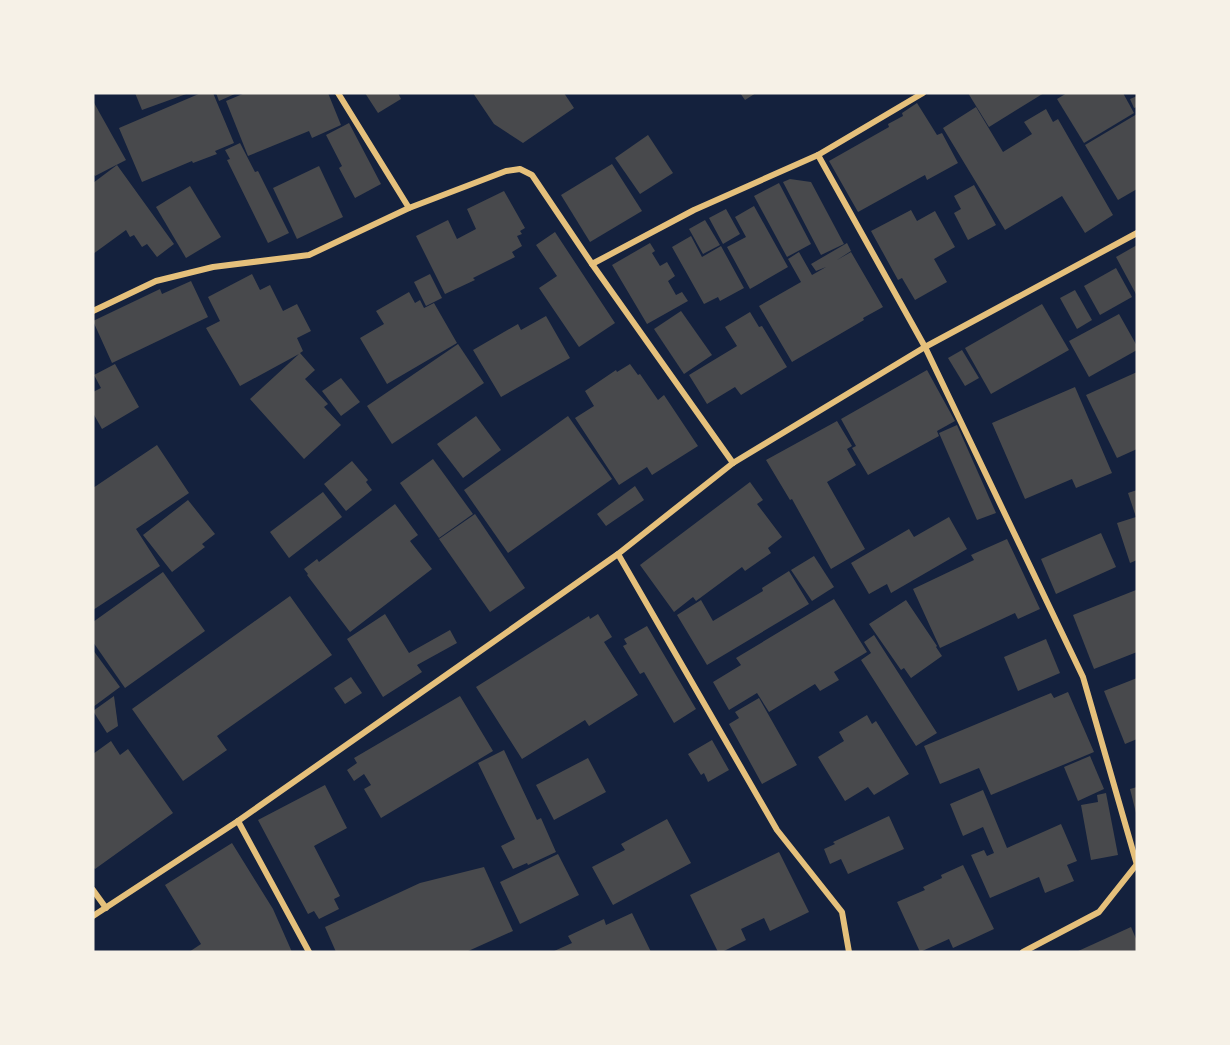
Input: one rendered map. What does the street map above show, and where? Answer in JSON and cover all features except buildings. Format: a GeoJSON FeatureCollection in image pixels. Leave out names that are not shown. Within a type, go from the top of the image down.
{"type":"FeatureCollection","features":[{"type":"Feature","properties":{"kind":"street"},"geometry":{"type":"LineString","coordinates":[[338,93],[409,208]]}},
{"type":"Feature","properties":{"kind":"street"},"geometry":{"type":"LineString","coordinates":[[592,264],[694,210],[818,155],[923,93]]}},
{"type":"Feature","properties":{"kind":"street"},"geometry":{"type":"LineString","coordinates":[[818,155],[925,347],[1083,676],[1137,864],[1099,912],[1023,952]]}},
{"type":"Feature","properties":{"kind":"street"},"geometry":{"type":"LineString","coordinates":[[93,311],[156,281],[213,267],[309,255],[409,208],[506,171],[520,169],[532,175],[733,463]]}},
{"type":"Feature","properties":{"kind":"street"},"geometry":{"type":"LineString","coordinates":[[93,916],[238,821],[618,554],[733,463],[925,347],[1137,233]]}},
{"type":"Feature","properties":{"kind":"street"},"geometry":{"type":"LineString","coordinates":[[618,554],[777,830],[842,912],[849,952]]}},
{"type":"Feature","properties":{"kind":"street"},"geometry":{"type":"LineString","coordinates":[[238,821],[309,952]]}},
{"type":"Feature","properties":{"kind":"street"},"geometry":{"type":"LineString","coordinates":[[93,890],[106,908]]}}]}
